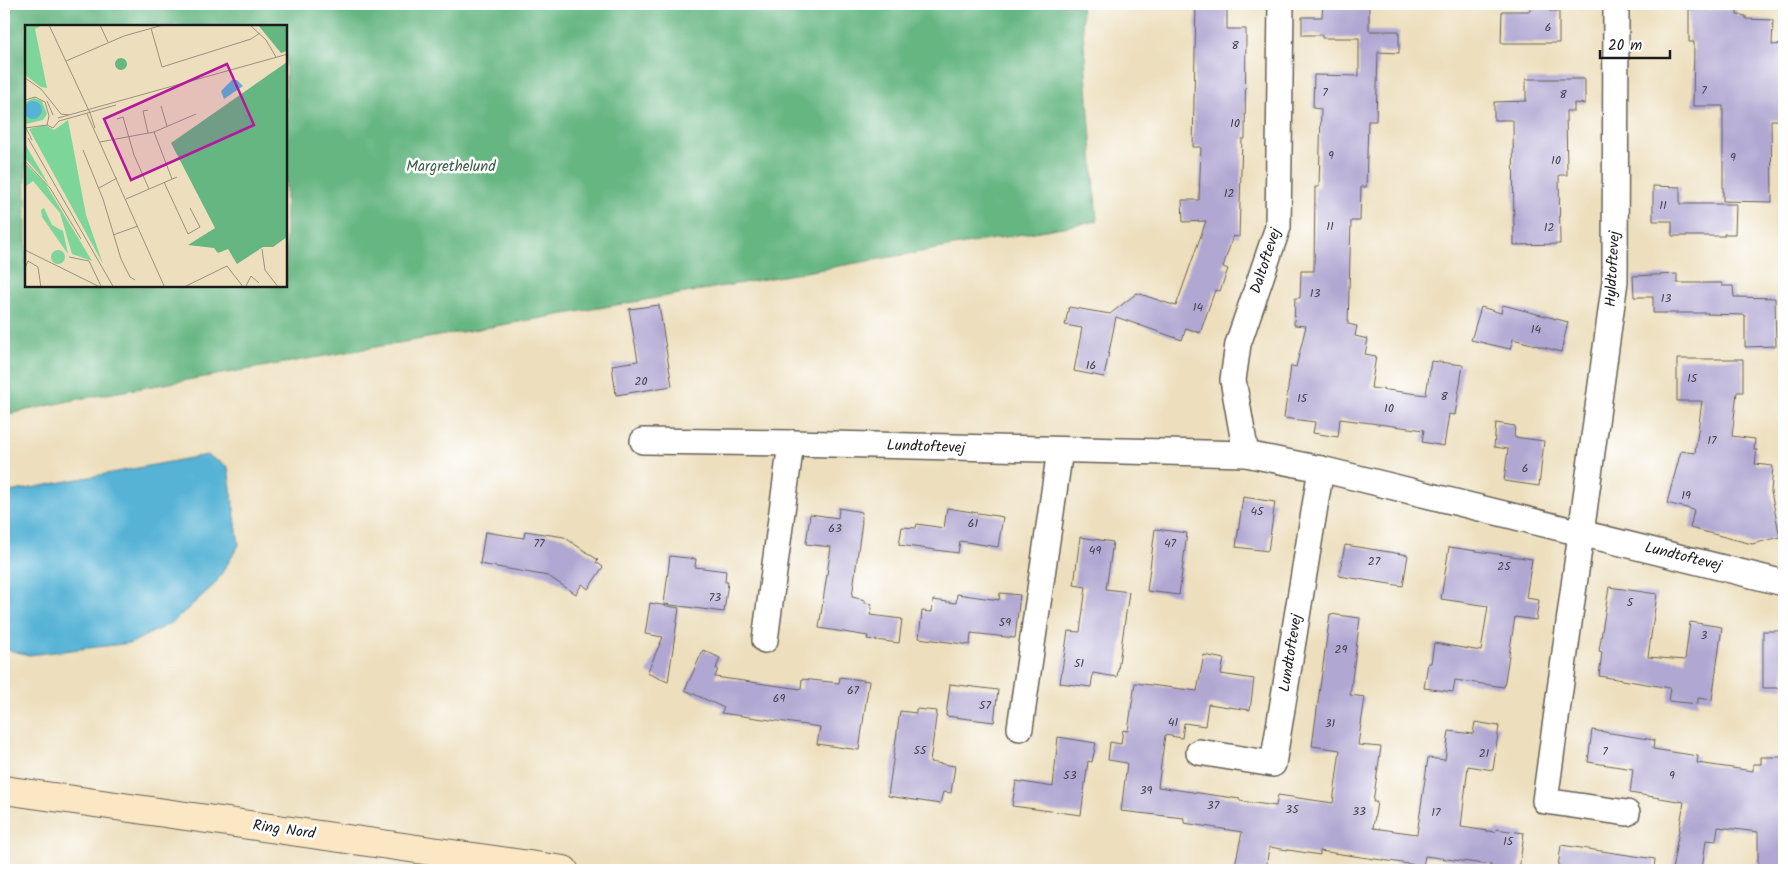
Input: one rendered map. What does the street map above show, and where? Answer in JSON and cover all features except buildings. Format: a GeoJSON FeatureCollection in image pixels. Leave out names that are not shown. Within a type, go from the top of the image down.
{"type":"FeatureCollection","features":[{"type":"Feature","properties":{"kind":"main road","name":"Ring Nord"},"geometry":{"type":"LineString","coordinates":[[4,790],[564,870]]}},
{"type":"Feature","properties":{"kind":"street","name":"Daltoftevej"},"geometry":{"type":"LineString","coordinates":[[1246,454],[1233,380],[1238,344],[1278,227],[1281,4]]}},
{"type":"Feature","properties":{"kind":"street","name":"Hyldtoftevej"},"geometry":{"type":"LineString","coordinates":[[1581,532],[1615,281],[1616,4]]}},
{"type":"Feature","properties":{"kind":"street","name":"Lundtoftevej"},"geometry":{"type":"LineString","coordinates":[[643,441],[1246,454],[1321,469],[1784,583]]}},
{"type":"Feature","properties":{"kind":"street"},"geometry":{"type":"LineString","coordinates":[[765,640],[791,443]]}},
{"type":"Feature","properties":{"kind":"street"},"geometry":{"type":"LineString","coordinates":[[1020,728],[1060,450]]}},
{"type":"Feature","properties":{"kind":"street","name":"Lundtoftevej"},"geometry":{"type":"LineString","coordinates":[[1199,752],[1272,764],[1321,469]]}},
{"type":"Feature","properties":{"kind":"street"},"geometry":{"type":"LineString","coordinates":[[1581,532],[1545,800],[1627,813]]}},
{"type":"Feature","properties":{"kind":"green space","name":"Margrethelund"},"geometry":{"type":"Polygon","coordinates":[[[4,4],[1081,4],[1097,221],[84,398],[4,415],[4,4]]]}},
{"type":"Feature","properties":{"kind":"water"},"geometry":{"type":"Polygon","coordinates":[[[207,455],[228,467],[239,545],[215,584],[173,622],[131,643],[29,655],[4,649],[4,493],[207,455]]]}}]}
